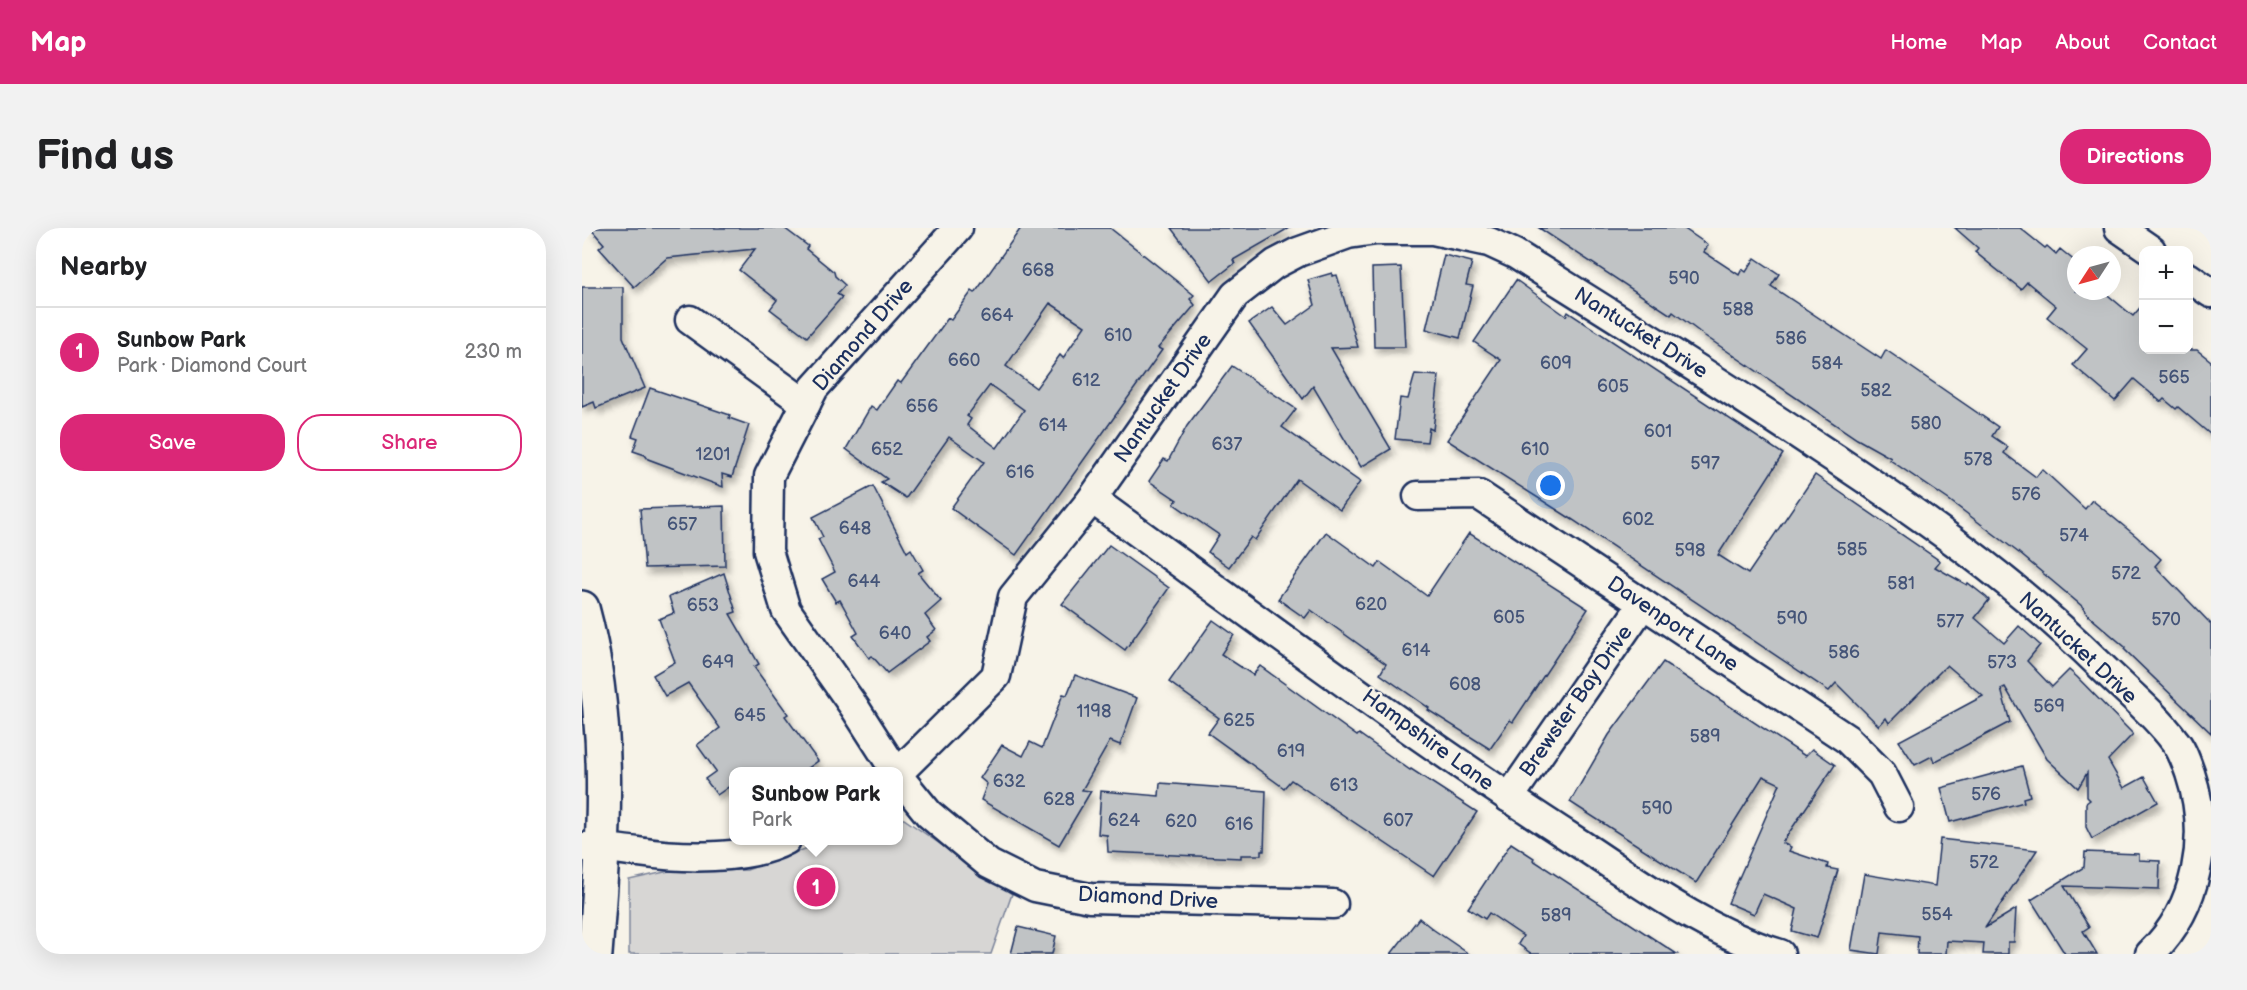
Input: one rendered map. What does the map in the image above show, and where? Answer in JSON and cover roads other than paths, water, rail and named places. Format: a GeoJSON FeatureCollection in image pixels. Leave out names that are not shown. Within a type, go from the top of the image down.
{"type":"FeatureCollection","features":[{"type":"Feature","properties":{"kind":"street","name":"Diamond Drive"},"geometry":{"type":"LineString","coordinates":[[893,767],[786,610],[768,551],[769,476],[814,388],[957,228]]}},
{"type":"Feature","properties":{"kind":"street"},"geometry":{"type":"LineString","coordinates":[[2120,228],[2145,246]]}},
{"type":"Feature","properties":{"kind":"street","name":"Nantucket Drive"},"geometry":{"type":"LineString","coordinates":[[903,769],[996,676],[1013,597],[1092,499],[1235,295],[1275,264],[1321,242],[1376,230],[1433,230],[1461,235],[1506,250],[1730,389],[1914,511],[2057,622],[2175,740],[2194,784],[2199,808],[2200,854],[2196,876],[2180,918],[2168,937],[2150,954]]}},
{"type":"Feature","properties":{"kind":"street"},"geometry":{"type":"LineString","coordinates":[[2193,280],[2211,293]]}},
{"type":"Feature","properties":{"kind":"street"},"geometry":{"type":"LineString","coordinates":[[690,320],[806,404]]}},
{"type":"Feature","properties":{"kind":"street","name":"Davenport Lane"},"geometry":{"type":"LineString","coordinates":[[1418,496],[1479,495],[1846,739],[1882,774],[1899,807]]}},
{"type":"Feature","properties":{"kind":"street","name":"Hampshire Lane"},"geometry":{"type":"LineString","coordinates":[[1092,499],[1509,798],[1694,917],[1756,946],[1780,954]]}},
{"type":"Feature","properties":{"kind":"street","name":"Brewster Bay Drive"},"geometry":{"type":"LineString","coordinates":[[1509,798],[1643,604]]}},
{"type":"Feature","properties":{"kind":"street"},"geometry":{"type":"LineString","coordinates":[[582,608],[593,649],[604,764],[593,846],[595,954]]}},
{"type":"Feature","properties":{"kind":"street","name":"Diamond Drive"},"geometry":{"type":"LineString","coordinates":[[903,780],[929,814],[989,864],[1035,887],[1090,898],[1332,904]]}},
{"type":"Feature","properties":{"kind":"street"},"geometry":{"type":"LineString","coordinates":[[593,846],[639,853],[719,856],[778,845]]}},
{"type":"Feature","properties":{"kind":"place","name":"Sunbow Park"},"geometry":{"type":"Point","coordinates":[816,887]}}]}
